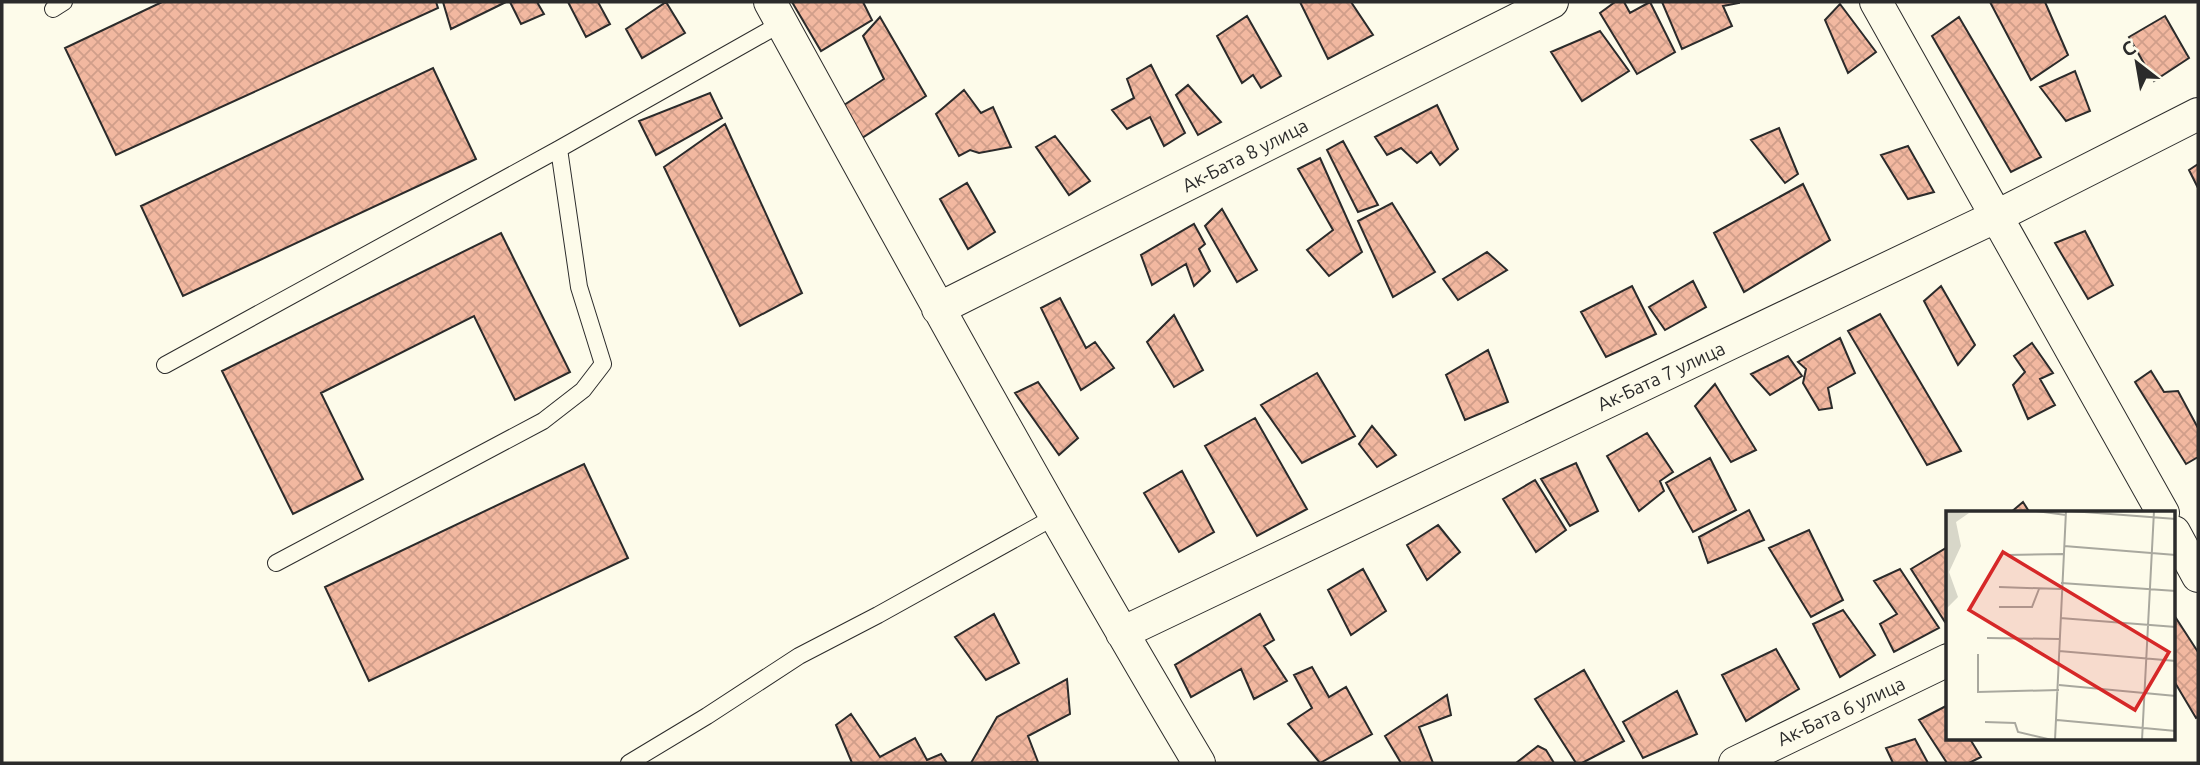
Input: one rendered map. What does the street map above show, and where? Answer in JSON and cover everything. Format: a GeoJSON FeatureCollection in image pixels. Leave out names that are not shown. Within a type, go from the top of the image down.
{"type":"FeatureCollection","features":[{"type":"Feature","properties":{"kind":"street","name":"Ак-Бата 8 улица"},"geometry":{"type":"LineString","coordinates":[[938,309],[1552,2]]}},
{"type":"Feature","properties":{"kind":"street"},"geometry":{"type":"LineString","coordinates":[[1876,2],[2162,511]]}},
{"type":"Feature","properties":{"kind":"street"},"geometry":{"type":"LineString","coordinates":[[776,12],[938,309],[1199,763]]}},
{"type":"Feature","properties":{"kind":"street","name":"Ак-Бата 7 улица"},"geometry":{"type":"LineString","coordinates":[[1122,633],[1995,218],[2198,114]]}},
{"type":"Feature","properties":{"kind":"street","name":"Ак-Бата 6 улица"},"geometry":{"type":"LineString","coordinates":[[1735,763],[1946,661]]}},
{"type":"Feature","properties":{"kind":"lane"},"geometry":{"type":"LineString","coordinates":[[165,365],[559,149],[776,12]]}},
{"type":"Feature","properties":{"kind":"lane"},"geometry":{"type":"LineString","coordinates":[[276,563],[543,421],[583,390],[603,364],[579,287],[559,149]]}},
{"type":"Feature","properties":{"kind":"lane"},"geometry":{"type":"LineString","coordinates":[[629,763],[799,656],[1056,516]]}},
{"type":"Feature","properties":{"kind":"building"},"geometry":{"type":"Polygon","coordinates":[[[162,2],[436,2],[438,8],[116,155],[65,48],[162,2]]]}},
{"type":"Feature","properties":{"kind":"building"},"geometry":{"type":"Polygon","coordinates":[[[443,2],[506,2],[451,29],[443,2]]]}},
{"type":"Feature","properties":{"kind":"building"},"geometry":{"type":"Polygon","coordinates":[[[510,2],[537,2],[544,14],[521,24],[510,2]]]}},
{"type":"Feature","properties":{"kind":"building"},"geometry":{"type":"Polygon","coordinates":[[[568,2],[598,2],[610,24],[586,37],[568,2]]]}},
{"type":"Feature","properties":{"kind":"building"},"geometry":{"type":"Polygon","coordinates":[[[666,2],[685,33],[642,58],[626,29],[666,2]]]}},
{"type":"Feature","properties":{"kind":"building"},"geometry":{"type":"Polygon","coordinates":[[[792,2],[863,2],[872,20],[821,51],[792,2]]]}},
{"type":"Feature","properties":{"kind":"building"},"geometry":{"type":"Polygon","coordinates":[[[1300,2],[1351,2],[1373,35],[1328,59],[1300,2]]]}},
{"type":"Feature","properties":{"kind":"building"},"geometry":{"type":"Polygon","coordinates":[[[1615,2],[1624,2],[1630,13],[1650,2],[1675,52],[1637,74],[1600,13],[1615,2]]]}},
{"type":"Feature","properties":{"kind":"building"},"geometry":{"type":"Polygon","coordinates":[[[1662,2],[1739,3],[1723,6],[1732,26],[1682,49],[1662,2]]]}},
{"type":"Feature","properties":{"kind":"building"},"geometry":{"type":"Polygon","coordinates":[[[1990,2],[2045,2],[2068,55],[2031,80],[1990,2]]]}},
{"type":"Feature","properties":{"kind":"building"},"geometry":{"type":"Polygon","coordinates":[[[1840,4],[1876,52],[1848,73],[1825,20],[1840,4]]]}},
{"type":"Feature","properties":{"kind":"building"},"geometry":{"type":"Polygon","coordinates":[[[1247,16],[1281,76],[1261,88],[1253,75],[1242,83],[1217,36],[1247,16]]]}},
{"type":"Feature","properties":{"kind":"building"},"geometry":{"type":"Polygon","coordinates":[[[2165,16],[2189,58],[2154,81],[2129,37],[2165,16]]]}},
{"type":"Feature","properties":{"kind":"building"},"geometry":{"type":"Polygon","coordinates":[[[880,17],[926,96],[859,140],[841,107],[884,79],[863,36],[880,17]]]}},
{"type":"Feature","properties":{"kind":"building"},"geometry":{"type":"Polygon","coordinates":[[[1959,17],[2041,157],[2011,172],[1932,36],[1959,17]]]}},
{"type":"Feature","properties":{"kind":"building"},"geometry":{"type":"Polygon","coordinates":[[[1600,31],[1629,71],[1582,101],[1551,52],[1600,31]]]}},
{"type":"Feature","properties":{"kind":"building"},"geometry":{"type":"Polygon","coordinates":[[[1151,65],[1185,133],[1164,146],[1150,117],[1127,129],[1112,110],[1134,98],[1127,79],[1151,65]]]}},
{"type":"Feature","properties":{"kind":"building"},"geometry":{"type":"Polygon","coordinates":[[[433,68],[476,159],[183,296],[141,206],[433,68]]]}},
{"type":"Feature","properties":{"kind":"building"},"geometry":{"type":"Polygon","coordinates":[[[2075,71],[2090,111],[2066,121],[2040,87],[2075,71]]]}},
{"type":"Feature","properties":{"kind":"building"},"geometry":{"type":"Polygon","coordinates":[[[1188,85],[1221,122],[1198,135],[1176,95],[1188,85]]]}},
{"type":"Feature","properties":{"kind":"building"},"geometry":{"type":"Polygon","coordinates":[[[964,90],[981,113],[993,107],[1011,147],[979,153],[970,150],[959,156],[936,114],[964,90]]]}},
{"type":"Feature","properties":{"kind":"building"},"geometry":{"type":"Polygon","coordinates":[[[710,93],[722,118],[656,155],[639,121],[710,93]]]}},
{"type":"Feature","properties":{"kind":"building"},"geometry":{"type":"Polygon","coordinates":[[[1437,105],[1458,149],[1440,165],[1431,152],[1417,163],[1401,148],[1387,155],[1375,137],[1437,105]]]}},
{"type":"Feature","properties":{"kind":"building"},"geometry":{"type":"Polygon","coordinates":[[[725,124],[802,293],[740,326],[664,167],[725,124]]]}},
{"type":"Feature","properties":{"kind":"building"},"geometry":{"type":"Polygon","coordinates":[[[1779,128],[1798,174],[1785,183],[1751,140],[1779,128]]]}},
{"type":"Feature","properties":{"kind":"building"},"geometry":{"type":"Polygon","coordinates":[[[1055,136],[1090,181],[1069,195],[1036,147],[1055,136]]]}},
{"type":"Feature","properties":{"kind":"building"},"geometry":{"type":"Polygon","coordinates":[[[1343,141],[1378,205],[1358,212],[1327,150],[1343,141]]]}},
{"type":"Feature","properties":{"kind":"building"},"geometry":{"type":"Polygon","coordinates":[[[1908,146],[1934,192],[1908,199],[1881,155],[1908,146]]]}},
{"type":"Feature","properties":{"kind":"building"},"geometry":{"type":"Polygon","coordinates":[[[1320,158],[1362,252],[1329,276],[1307,250],[1333,230],[1298,169],[1320,158]]]}},
{"type":"Feature","properties":{"kind":"building"},"geometry":{"type":"Polygon","coordinates":[[[2198,164],[2198,188],[2189,170],[2198,164]]]}},
{"type":"Feature","properties":{"kind":"building"},"geometry":{"type":"Polygon","coordinates":[[[967,183],[995,232],[968,249],[940,199],[967,183]]]}},
{"type":"Feature","properties":{"kind":"building"},"geometry":{"type":"Polygon","coordinates":[[[1803,184],[1830,240],[1744,292],[1714,233],[1803,184]]]}},
{"type":"Feature","properties":{"kind":"building"},"geometry":{"type":"Polygon","coordinates":[[[1392,203],[1435,272],[1393,297],[1358,221],[1392,203]]]}},
{"type":"Feature","properties":{"kind":"building"},"geometry":{"type":"Polygon","coordinates":[[[1222,209],[1257,270],[1237,282],[1205,226],[1222,209]]]}},
{"type":"Feature","properties":{"kind":"building"},"geometry":{"type":"Polygon","coordinates":[[[1194,224],[1205,244],[1199,249],[1210,271],[1194,286],[1186,264],[1152,285],[1141,255],[1194,224]]]}},
{"type":"Feature","properties":{"kind":"building"},"geometry":{"type":"Polygon","coordinates":[[[2085,231],[2113,285],[2088,299],[2055,243],[2085,231]]]}},
{"type":"Feature","properties":{"kind":"building"},"geometry":{"type":"Polygon","coordinates":[[[501,233],[570,372],[515,400],[474,316],[321,393],[363,479],[293,514],[222,371],[501,233]]]}},
{"type":"Feature","properties":{"kind":"building"},"geometry":{"type":"Polygon","coordinates":[[[1487,252],[1507,270],[1458,300],[1443,279],[1487,252]]]}},
{"type":"Feature","properties":{"kind":"building"},"geometry":{"type":"Polygon","coordinates":[[[1693,281],[1706,307],[1665,330],[1649,307],[1693,281]]]}},
{"type":"Feature","properties":{"kind":"building"},"geometry":{"type":"Polygon","coordinates":[[[1632,286],[1656,334],[1606,357],[1581,312],[1632,286]]]}},
{"type":"Feature","properties":{"kind":"building"},"geometry":{"type":"Polygon","coordinates":[[[1941,286],[1975,345],[1958,365],[1924,301],[1941,286]]]}},
{"type":"Feature","properties":{"kind":"building"},"geometry":{"type":"Polygon","coordinates":[[[1060,298],[1086,348],[1095,342],[1114,368],[1081,390],[1041,308],[1060,298]]]}},
{"type":"Feature","properties":{"kind":"building"},"geometry":{"type":"Polygon","coordinates":[[[1880,314],[1961,451],[1927,465],[1848,331],[1880,314]]]}},
{"type":"Feature","properties":{"kind":"building"},"geometry":{"type":"Polygon","coordinates":[[[1174,315],[1203,370],[1174,387],[1147,342],[1174,315]]]}},
{"type":"Feature","properties":{"kind":"building"},"geometry":{"type":"Polygon","coordinates":[[[1840,338],[1855,373],[1828,388],[1832,408],[1819,410],[1803,383],[1806,369],[1798,362],[1840,338]]]}},
{"type":"Feature","properties":{"kind":"building"},"geometry":{"type":"Polygon","coordinates":[[[2032,343],[2053,373],[2040,379],[2055,405],[2028,419],[2013,385],[2025,372],[2014,356],[2032,343]]]}},
{"type":"Feature","properties":{"kind":"building"},"geometry":{"type":"Polygon","coordinates":[[[1488,350],[1508,402],[1465,420],[1446,375],[1488,350]]]}},
{"type":"Feature","properties":{"kind":"building"},"geometry":{"type":"Polygon","coordinates":[[[1788,356],[1802,376],[1770,395],[1751,374],[1788,356]]]}},
{"type":"Feature","properties":{"kind":"building"},"geometry":{"type":"Polygon","coordinates":[[[2151,371],[2164,392],[2178,391],[2198,428],[2198,457],[2186,464],[2135,382],[2151,371]]]}},
{"type":"Feature","properties":{"kind":"building"},"geometry":{"type":"Polygon","coordinates":[[[1317,373],[1355,436],[1302,463],[1261,405],[1317,373]]]}},
{"type":"Feature","properties":{"kind":"building"},"geometry":{"type":"Polygon","coordinates":[[[1038,382],[1078,438],[1059,455],[1015,393],[1038,382]]]}},
{"type":"Feature","properties":{"kind":"building"},"geometry":{"type":"Polygon","coordinates":[[[1715,384],[1756,450],[1731,462],[1695,406],[1715,384]]]}},
{"type":"Feature","properties":{"kind":"building"},"geometry":{"type":"Polygon","coordinates":[[[1255,418],[1307,509],[1257,536],[1205,446],[1255,418]]]}},
{"type":"Feature","properties":{"kind":"building"},"geometry":{"type":"Polygon","coordinates":[[[1372,426],[1396,455],[1377,467],[1359,444],[1372,426]]]}},
{"type":"Feature","properties":{"kind":"building"},"geometry":{"type":"Polygon","coordinates":[[[1647,433],[1673,472],[1660,481],[1664,491],[1639,511],[1607,456],[1647,433]]]}},
{"type":"Feature","properties":{"kind":"building"},"geometry":{"type":"Polygon","coordinates":[[[1710,458],[1736,510],[1693,532],[1666,483],[1710,458]]]}},
{"type":"Feature","properties":{"kind":"building"},"geometry":{"type":"Polygon","coordinates":[[[1576,463],[1598,511],[1570,526],[1541,479],[1576,463]]]}},
{"type":"Feature","properties":{"kind":"building"},"geometry":{"type":"Polygon","coordinates":[[[584,464],[628,558],[369,681],[325,587],[584,464]]]}},
{"type":"Feature","properties":{"kind":"building"},"geometry":{"type":"Polygon","coordinates":[[[1182,471],[1214,532],[1179,552],[1144,493],[1182,471]]]}},
{"type":"Feature","properties":{"kind":"building"},"geometry":{"type":"Polygon","coordinates":[[[1535,480],[1566,530],[1536,552],[1503,499],[1535,480]]]}},
{"type":"Feature","properties":{"kind":"building"},"geometry":{"type":"Polygon","coordinates":[[[2023,502],[2029,511],[2012,511],[2023,502]]]}},
{"type":"Feature","properties":{"kind":"building"},"geometry":{"type":"Polygon","coordinates":[[[1749,510],[1764,540],[1708,563],[1699,537],[1749,510]]]}},
{"type":"Feature","properties":{"kind":"building"},"geometry":{"type":"Polygon","coordinates":[[[1438,525],[1460,552],[1427,580],[1407,545],[1438,525]]]}},
{"type":"Feature","properties":{"kind":"building"},"geometry":{"type":"Polygon","coordinates":[[[1809,530],[1843,600],[1811,617],[1769,548],[1809,530]]]}},
{"type":"Feature","properties":{"kind":"building"},"geometry":{"type":"Polygon","coordinates":[[[1946,548],[1946,622],[1945,622],[1911,569],[1946,548]]]}},
{"type":"Feature","properties":{"kind":"building"},"geometry":{"type":"Polygon","coordinates":[[[1363,569],[1386,611],[1351,635],[1328,590],[1363,569]]]}},
{"type":"Feature","properties":{"kind":"building"},"geometry":{"type":"Polygon","coordinates":[[[1900,569],[1939,628],[1894,652],[1880,624],[1897,614],[1874,581],[1900,569]]]}},
{"type":"Feature","properties":{"kind":"building"},"geometry":{"type":"Polygon","coordinates":[[[1843,610],[1875,655],[1840,677],[1813,624],[1843,610]]]}},
{"type":"Feature","properties":{"kind":"building"},"geometry":{"type":"Polygon","coordinates":[[[994,614],[1019,663],[986,680],[955,637],[994,614]]]}},
{"type":"Feature","properties":{"kind":"building"},"geometry":{"type":"Polygon","coordinates":[[[1260,614],[1274,640],[1264,646],[1287,681],[1254,699],[1241,669],[1191,697],[1175,665],[1260,614]]]}},
{"type":"Feature","properties":{"kind":"building"},"geometry":{"type":"Polygon","coordinates":[[[2176,618],[2198,652],[2196,718],[2176,684],[2176,618]]]}},
{"type":"Feature","properties":{"kind":"building"},"geometry":{"type":"Polygon","coordinates":[[[1776,649],[1799,689],[1746,721],[1722,675],[1776,649]]]}},
{"type":"Feature","properties":{"kind":"building"},"geometry":{"type":"Polygon","coordinates":[[[1312,667],[1329,697],[1346,687],[1372,734],[1320,763],[1288,724],[1312,708],[1294,675],[1312,667]]]}},
{"type":"Feature","properties":{"kind":"building"},"geometry":{"type":"Polygon","coordinates":[[[1584,670],[1624,741],[1582,763],[1576,763],[1535,699],[1584,670]]]}},
{"type":"Feature","properties":{"kind":"building"},"geometry":{"type":"Polygon","coordinates":[[[1067,679],[1070,714],[1028,736],[1038,762],[971,763],[997,717],[1067,679]]]}},
{"type":"Feature","properties":{"kind":"building"},"geometry":{"type":"Polygon","coordinates":[[[1677,691],[1697,734],[1643,758],[1623,722],[1677,691]]]}},
{"type":"Feature","properties":{"kind":"building"},"geometry":{"type":"Polygon","coordinates":[[[1447,695],[1451,715],[1419,727],[1433,763],[1401,763],[1385,736],[1447,695]]]}},
{"type":"Feature","properties":{"kind":"building"},"geometry":{"type":"Polygon","coordinates":[[[1946,706],[1946,740],[1971,740],[1981,757],[1969,763],[1947,763],[1919,720],[1946,706]]]}},
{"type":"Feature","properties":{"kind":"building"},"geometry":{"type":"Polygon","coordinates":[[[851,714],[880,757],[915,738],[927,760],[941,754],[947,763],[852,763],[836,725],[851,714]]]}},
{"type":"Feature","properties":{"kind":"building"},"geometry":{"type":"Polygon","coordinates":[[[1915,739],[1928,763],[1893,763],[1886,748],[1915,739]]]}},
{"type":"Feature","properties":{"kind":"building"},"geometry":{"type":"Polygon","coordinates":[[[1538,746],[1546,750],[1554,763],[1516,763],[1538,746]]]}}]}
